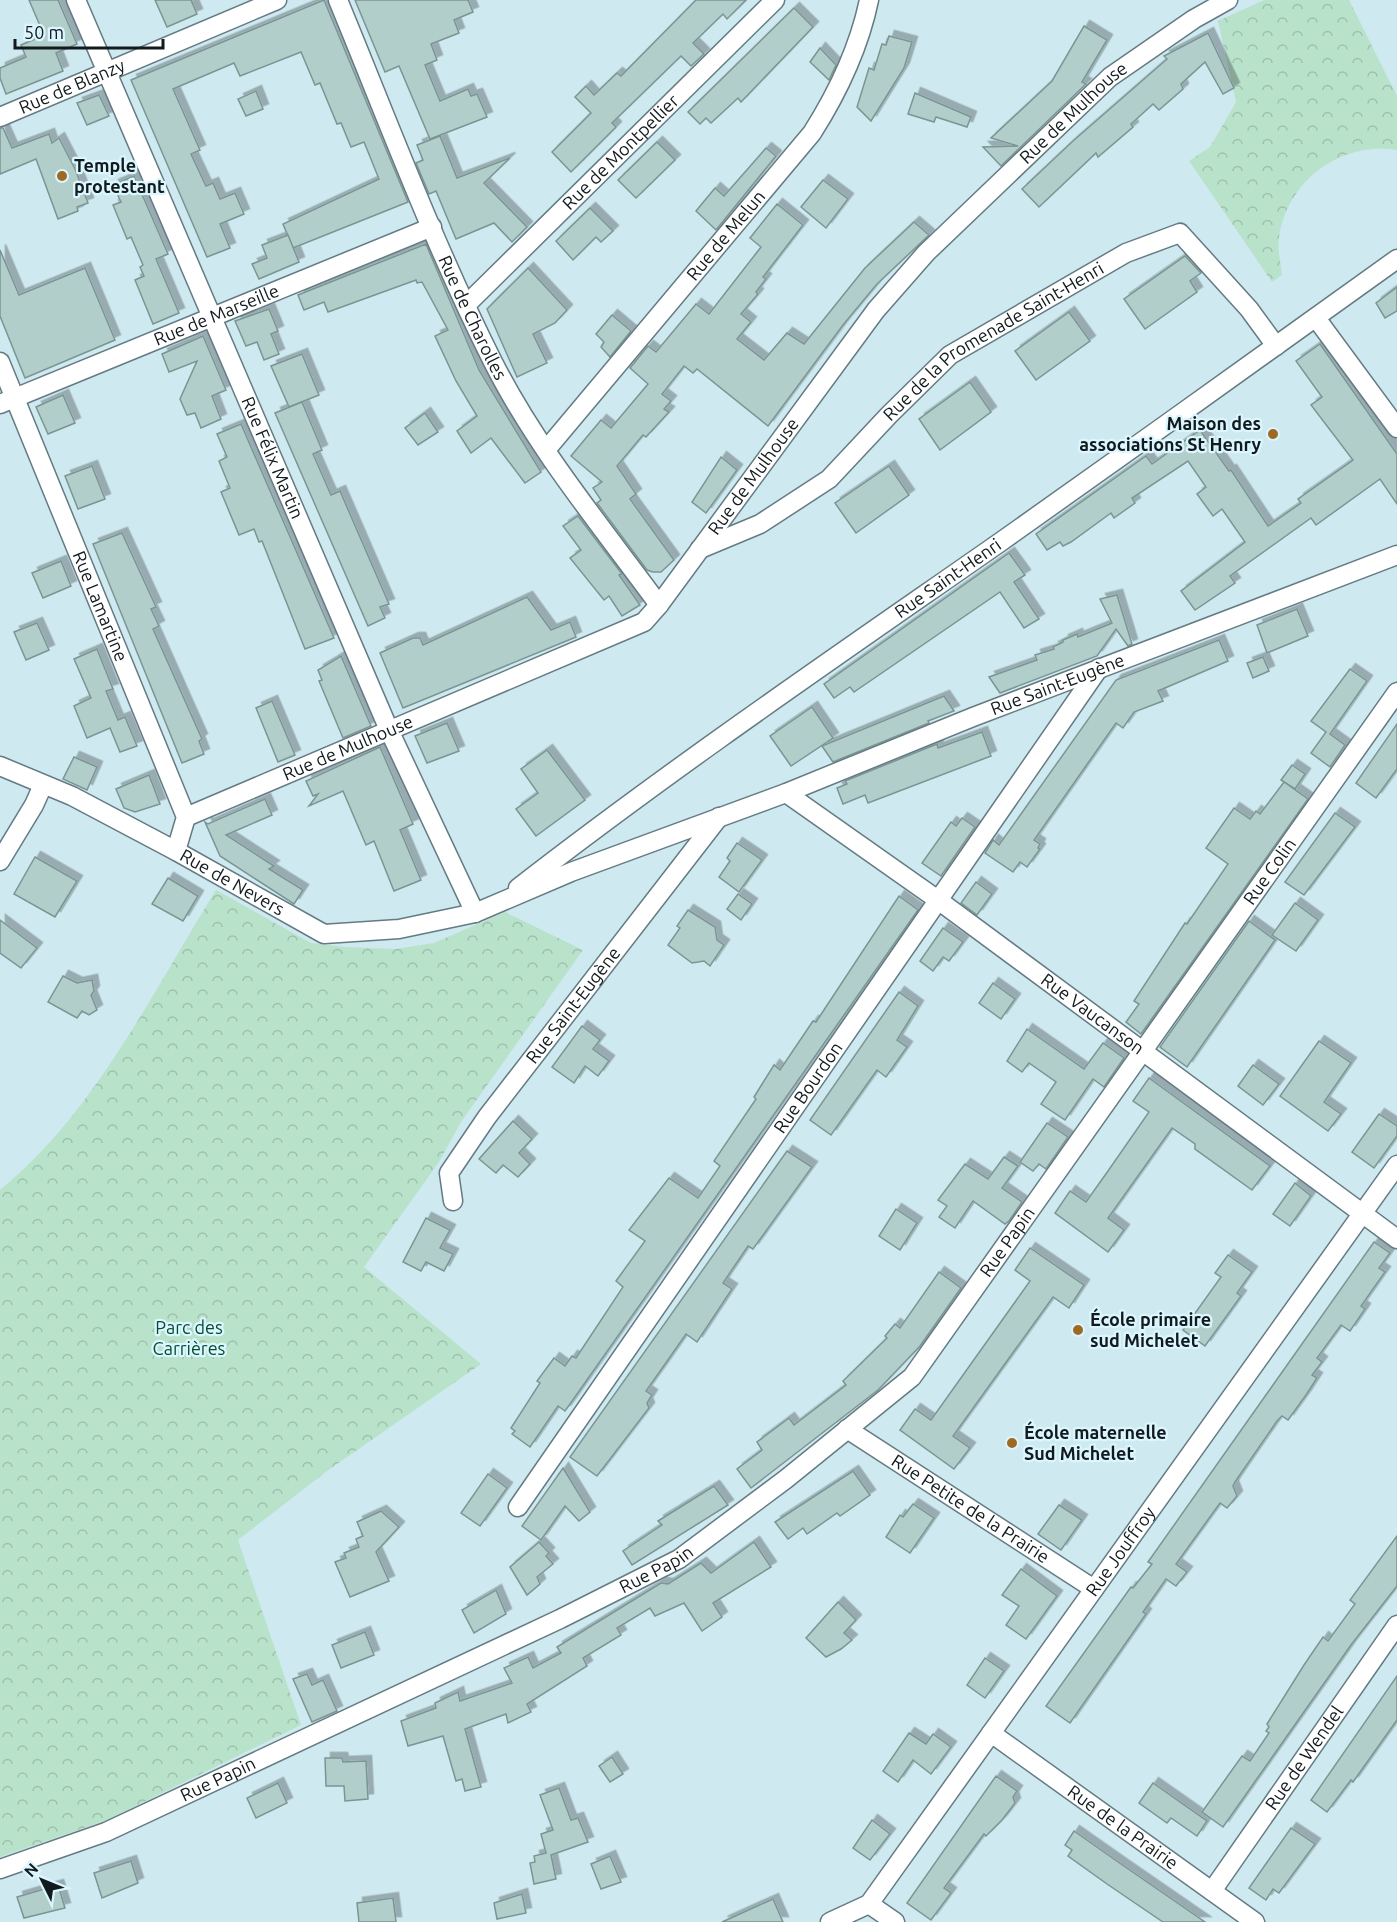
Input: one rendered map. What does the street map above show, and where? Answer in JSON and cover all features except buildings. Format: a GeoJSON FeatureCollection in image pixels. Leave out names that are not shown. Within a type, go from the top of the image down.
{"type":"FeatureCollection","features":[{"type":"Feature","properties":{"kind":"street","name":"Rue Félix Martin"},"geometry":{"type":"LineString","coordinates":[[76,0],[389,730],[475,913]]}},
{"type":"Feature","properties":{"kind":"street","name":"Rue de Blanzy"},"geometry":{"type":"LineString","coordinates":[[0,117],[277,0]]}},
{"type":"Feature","properties":{"kind":"street","name":"Rue de Charolles"},"geometry":{"type":"LineString","coordinates":[[338,0],[432,227],[494,363],[546,450],[659,605]]}},
{"type":"Feature","properties":{"kind":"street","name":"Rue de Montpellier"},"geometry":{"type":"LineString","coordinates":[[467,304],[775,0]]}},
{"type":"Feature","properties":{"kind":"street","name":"Rue de Melun"},"geometry":{"type":"LineString","coordinates":[[546,450],[812,133],[844,77],[865,19],[869,0]]}},
{"type":"Feature","properties":{"kind":"street","name":"Rue de Mulhouse"},"geometry":{"type":"LineString","coordinates":[[186,817],[644,622],[659,605],[876,310],[926,253],[1110,77],[1194,19],[1228,0]]}},
{"type":"Feature","properties":{"kind":"street","name":"Rue de Marseille"},"geometry":{"type":"LineString","coordinates":[[7,401],[432,227]]}},
{"type":"Feature","properties":{"kind":"street","name":"Rue de la Promenade Saint-Henri"},"geometry":{"type":"LineString","coordinates":[[700,549],[760,524],[829,479],[950,355],[1126,253],[1180,233],[1249,309],[1276,346]]}},
{"type":"Feature","properties":{"kind":"street","name":"Rue Saint-Henri"},"geometry":{"type":"LineString","coordinates":[[500,901],[602,823],[740,723],[1316,318],[1397,258]]}},
{"type":"Feature","properties":{"kind":"street"},"geometry":{"type":"LineString","coordinates":[[1316,318],[1397,428]]}},
{"type":"Feature","properties":{"kind":"street","name":"Rue Lamartine"},"geometry":{"type":"LineString","coordinates":[[0,362],[7,401],[186,817]]}},
{"type":"Feature","properties":{"kind":"street","name":"Rue Saint-Eugène"},"geometry":{"type":"LineString","coordinates":[[475,913],[500,901],[786,793],[1099,668],[1397,555]]}},
{"type":"Feature","properties":{"kind":"street","name":"Rue Bourdon"},"geometry":{"type":"LineString","coordinates":[[518,1507],[1099,668]]}},
{"type":"Feature","properties":{"kind":"street","name":"Rue Colin"},"geometry":{"type":"LineString","coordinates":[[1142,1051],[1397,692]]}},
{"type":"Feature","properties":{"kind":"street","name":"Rue de Nevers"},"geometry":{"type":"LineString","coordinates":[[0,766],[72,796],[177,851],[324,934],[399,929],[475,913]]}},
{"type":"Feature","properties":{"kind":"street"},"geometry":{"type":"LineString","coordinates":[[0,861],[34,805],[43,785]]}},
{"type":"Feature","properties":{"kind":"street","name":"Rue Vaucanson"},"geometry":{"type":"LineString","coordinates":[[786,793],[938,900],[1397,1239]]}},
{"type":"Feature","properties":{"kind":"street"},"geometry":{"type":"LineString","coordinates":[[177,851],[186,817]]}},
{"type":"Feature","properties":{"kind":"street","name":"Rue Saint-Eugène"},"geometry":{"type":"LineString","coordinates":[[453,1201],[449,1173],[487,1117],[719,817]]}},
{"type":"Feature","properties":{"kind":"street","name":"Rue Papin"},"geometry":{"type":"LineString","coordinates":[[0,1869],[106,1832],[560,1618],[679,1559],[786,1479],[912,1377],[1142,1051]]}},
{"type":"Feature","properties":{"kind":"street","name":"Rue Jouffroy"},"geometry":{"type":"LineString","coordinates":[[830,1922],[869,1904],[1397,1165]]}},
{"type":"Feature","properties":{"kind":"street","name":"Rue Petite de la Prairie"},"geometry":{"type":"LineString","coordinates":[[847,1429],[1094,1589]]}},
{"type":"Feature","properties":{"kind":"street","name":"Rue de Wendel"},"geometry":{"type":"LineString","coordinates":[[1212,1891],[1397,1624]]}},
{"type":"Feature","properties":{"kind":"street","name":"Rue de la Prairie"},"geometry":{"type":"LineString","coordinates":[[991,1733],[1255,1922]]}},
{"type":"Feature","properties":{"kind":"street"},"geometry":{"type":"LineString","coordinates":[[869,1904],[896,1922]]}},
{"type":"Feature","properties":{"kind":"green space"},"geometry":{"type":"Polygon","coordinates":[[[1264,0],[1349,0],[1397,96],[1397,150],[1376,149],[1356,152],[1320,169],[1305,183],[1293,199],[1284,217],[1279,238],[1282,275],[1272,282],[1189,161],[1210,147],[1236,102],[1218,21],[1264,0]]]}},
{"type":"Feature","properties":{"kind":"green space","name":"Parc des Carrières"},"geometry":{"type":"Polygon","coordinates":[[[216,890],[311,943],[395,949],[434,943],[505,912],[583,950],[461,1122],[439,1162],[364,1267],[481,1364],[327,1471],[238,1540],[301,1725],[107,1820],[0,1857],[0,1190],[34,1159],[93,1088],[120,1049],[216,890]]]}},
{"type":"Feature","properties":{"kind":"place","name":"Temple protestant"},"geometry":{"type":"Point","coordinates":[62,176]}},
{"type":"Feature","properties":{"kind":"place","name":"Maison des associations St Henry"},"geometry":{"type":"Point","coordinates":[1273,434]}},
{"type":"Feature","properties":{"kind":"place","name":"École primaire sud Michelet"},"geometry":{"type":"Point","coordinates":[1078,1330]}},
{"type":"Feature","properties":{"kind":"place","name":"École maternelle Sud Michelet"},"geometry":{"type":"Point","coordinates":[1012,1443]}}]}
